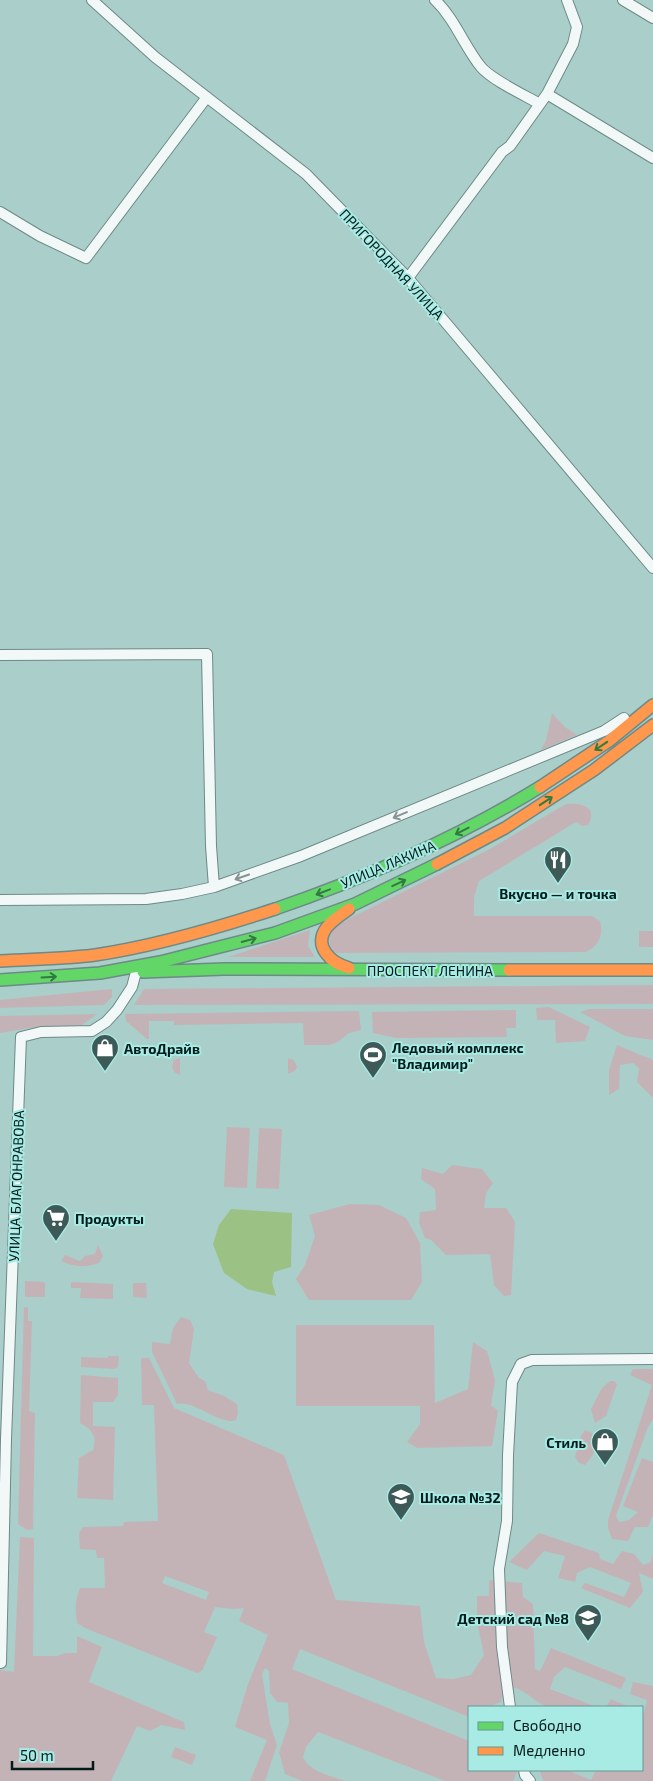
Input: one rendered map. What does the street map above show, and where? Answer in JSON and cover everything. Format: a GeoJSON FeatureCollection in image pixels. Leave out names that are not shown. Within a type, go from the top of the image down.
{"type":"FeatureCollection","features":[{"type":"Feature","properties":{"kind":"main road","name":"УЛИЦА ЛАКИНА"},"geometry":{"type":"LineString","coordinates":[[93,955],[137,947],[266,912],[369,874],[418,853],[480,822],[546,783],[593,751],[653,705]]}},
{"type":"Feature","properties":{"kind":"main road","name":"УЛИЦА ЛАКИНА"},"geometry":{"type":"LineString","coordinates":[[0,980],[100,973],[160,962],[275,933],[355,904],[412,877],[505,828],[594,770],[653,724]]}},
{"type":"Feature","properties":{"kind":"main road"},"geometry":{"type":"LineString","coordinates":[[355,904],[329,925],[322,937],[322,944],[327,956],[332,961],[340,966],[358,970]]}},
{"type":"Feature","properties":{"kind":"main road"},"geometry":{"type":"LineString","coordinates":[[221,925],[206,940],[202,952],[206,962],[211,966],[224,969]]}},
{"type":"Feature","properties":{"kind":"main road"},"geometry":{"type":"LineString","coordinates":[[137,966],[153,953],[221,925]]}},
{"type":"Feature","properties":{"kind":"main road"},"geometry":{"type":"LineString","coordinates":[[0,961],[93,955]]}},
{"type":"Feature","properties":{"kind":"main road","name":"ПРОСПЕКТ ЛЕНИНА"},"geometry":{"type":"LineString","coordinates":[[93,955],[137,966],[208,969],[653,970]]}},
{"type":"Feature","properties":{"kind":"main road","name":"ПРОСПЕКТ ЛЕНИНА"},"geometry":{"type":"LineString","coordinates":[[160,962],[208,969]]}},
{"type":"Feature","properties":{"kind":"street","name":"ПРИГОРОДНАЯ УЛИЦА"},"geometry":{"type":"LineString","coordinates":[[92,0],[155,56],[306,174],[408,278],[653,568]]}},
{"type":"Feature","properties":{"kind":"street"},"geometry":{"type":"LineString","coordinates":[[436,0],[482,68],[540,104]]}},
{"type":"Feature","properties":{"kind":"street"},"geometry":{"type":"LineString","coordinates":[[408,278],[502,152],[510,146],[547,94],[573,44],[577,27],[567,0]]}},
{"type":"Feature","properties":{"kind":"street"},"geometry":{"type":"LineString","coordinates":[[623,0],[653,18]]}},
{"type":"Feature","properties":{"kind":"street"},"geometry":{"type":"LineString","coordinates":[[547,94],[653,158]]}},
{"type":"Feature","properties":{"kind":"street"},"geometry":{"type":"LineString","coordinates":[[0,212],[40,236],[86,258],[207,97]]}},
{"type":"Feature","properties":{"kind":"street"},"geometry":{"type":"LineString","coordinates":[[0,655],[206,654],[214,887]]}},
{"type":"Feature","properties":{"kind":"street"},"geometry":{"type":"LineString","coordinates":[[0,900],[146,899],[214,887],[301,856],[604,731],[653,701]]}},
{"type":"Feature","properties":{"kind":"street","name":"УЛИЦА БЛАГОНРАВОВА"},"geometry":{"type":"LineString","coordinates":[[0,1663],[6,1439],[21,1037],[41,1032],[92,1031],[106,1022],[117,1010],[132,987],[137,966]]}},
{"type":"Feature","properties":{"kind":"street"},"geometry":{"type":"LineString","coordinates":[[510,1706],[502,1647],[499,1568],[507,1521],[512,1382],[521,1364],[532,1360],[653,1359]]}},
{"type":"Feature","properties":{"kind":"shaded area"},"geometry":{"type":"Polygon","coordinates":[[[552,713],[565,727],[577,735],[541,750],[546,740],[552,713]]]}},
{"type":"Feature","properties":{"kind":"shaded area"},"geometry":{"type":"Polygon","coordinates":[[[566,804],[582,805],[590,810],[591,819],[588,825],[582,826],[576,822],[479,881],[474,897],[474,916],[592,916],[600,921],[601,935],[597,943],[586,952],[336,953],[331,950],[329,938],[332,931],[348,919],[490,849],[566,804]]]}},
{"type":"Feature","properties":{"kind":"shaded area"},"geometry":{"type":"Polygon","coordinates":[[[310,930],[308,946],[315,957],[228,957],[310,930]]]}},
{"type":"Feature","properties":{"kind":"shaded area"},"geometry":{"type":"Polygon","coordinates":[[[639,931],[653,931],[653,947],[639,947],[639,931]]]}},
{"type":"Feature","properties":{"kind":"shaded area"},"geometry":{"type":"Polygon","coordinates":[[[653,985],[653,1004],[134,1005],[144,989],[653,985]]]}},
{"type":"Feature","properties":{"kind":"shaded area"},"geometry":{"type":"Polygon","coordinates":[[[112,989],[112,997],[104,1005],[0,1008],[0,1000],[112,989]]]}},
{"type":"Feature","properties":{"kind":"shaded area"},"geometry":{"type":"Polygon","coordinates":[[[549,1007],[590,1027],[585,1041],[556,1043],[555,1020],[537,1020],[536,1008],[549,1007]]]}},
{"type":"Feature","properties":{"kind":"shaded area"},"geometry":{"type":"Polygon","coordinates":[[[589,1009],[653,1009],[653,1040],[625,1036],[580,1012],[589,1009]]]}},
{"type":"Feature","properties":{"kind":"shaded area"},"geometry":{"type":"Polygon","coordinates":[[[516,1010],[516,1028],[506,1028],[507,1037],[396,1038],[373,1033],[372,1012],[516,1010]]]}},
{"type":"Feature","properties":{"kind":"shaded area"},"geometry":{"type":"Polygon","coordinates":[[[359,1011],[361,1030],[349,1033],[338,1042],[329,1045],[304,1045],[303,1023],[174,1025],[174,1021],[149,1021],[149,1039],[147,1039],[126,1021],[125,1014],[359,1011]]]}},
{"type":"Feature","properties":{"kind":"shaded area"},"geometry":{"type":"Polygon","coordinates":[[[97,1014],[82,1025],[29,1028],[0,1033],[0,1016],[97,1014]]]}},
{"type":"Feature","properties":{"kind":"shaded area"},"geometry":{"type":"Polygon","coordinates":[[[617,1045],[653,1060],[653,1098],[637,1082],[639,1068],[633,1063],[620,1065],[619,1089],[609,1095],[609,1070],[617,1045]]]}},
{"type":"Feature","properties":{"kind":"shaded area"},"geometry":{"type":"Polygon","coordinates":[[[180,1058],[180,1075],[175,1073],[172,1067],[174,1060],[180,1058]]]}},
{"type":"Feature","properties":{"kind":"shaded area"},"geometry":{"type":"Polygon","coordinates":[[[288,1058],[294,1060],[297,1067],[295,1071],[288,1074],[288,1058]]]}},
{"type":"Feature","properties":{"kind":"shaded area"},"geometry":{"type":"Polygon","coordinates":[[[227,1127],[250,1128],[247,1188],[224,1187],[227,1127]]]}},
{"type":"Feature","properties":{"kind":"shaded area"},"geometry":{"type":"Polygon","coordinates":[[[259,1128],[282,1129],[279,1189],[256,1188],[259,1128]]]}},
{"type":"Feature","properties":{"kind":"shaded area"},"geometry":{"type":"Polygon","coordinates":[[[452,1165],[482,1169],[493,1183],[486,1193],[484,1208],[506,1208],[515,1222],[511,1295],[504,1296],[494,1285],[490,1254],[446,1255],[431,1240],[425,1238],[419,1223],[420,1212],[436,1210],[435,1189],[421,1179],[422,1168],[443,1174],[452,1165]]]}},
{"type":"Feature","properties":{"kind":"shaded area"},"geometry":{"type":"Polygon","coordinates":[[[350,1204],[379,1205],[406,1218],[420,1243],[422,1282],[411,1300],[309,1300],[296,1279],[305,1265],[315,1236],[309,1215],[350,1204]]]}},
{"type":"Feature","properties":{"kind":"shaded area"},"geometry":{"type":"Polygon","coordinates":[[[231,1209],[292,1213],[291,1267],[274,1272],[272,1282],[276,1296],[247,1289],[224,1273],[213,1244],[219,1225],[231,1209]]]}},
{"type":"Feature","properties":{"kind":"shaded area"},"geometry":{"type":"Polygon","coordinates":[[[98,1245],[103,1256],[99,1263],[80,1266],[61,1261],[65,1255],[80,1261],[85,1256],[95,1254],[98,1245]]]}},
{"type":"Feature","properties":{"kind":"shaded area"},"geometry":{"type":"Polygon","coordinates":[[[25,1281],[45,1282],[45,1297],[25,1297],[25,1281]]]}},
{"type":"Feature","properties":{"kind":"shaded area"},"geometry":{"type":"Polygon","coordinates":[[[71,1282],[113,1284],[113,1299],[80,1298],[81,1288],[71,1288],[71,1282]]]}},
{"type":"Feature","properties":{"kind":"shaded area"},"geometry":{"type":"Polygon","coordinates":[[[133,1283],[146,1283],[147,1298],[133,1297],[133,1283]]]}},
{"type":"Feature","properties":{"kind":"shaded area"},"geometry":{"type":"Polygon","coordinates":[[[24,1307],[28,1307],[28,1321],[32,1321],[29,1411],[35,1413],[33,1529],[27,1530],[18,1524],[24,1307]]]}},
{"type":"Feature","properties":{"kind":"shaded area"},"geometry":{"type":"Polygon","coordinates":[[[181,1317],[190,1320],[194,1329],[189,1363],[199,1378],[205,1381],[208,1390],[224,1396],[237,1404],[238,1413],[236,1420],[229,1421],[215,1417],[192,1406],[177,1404],[152,1352],[152,1342],[170,1344],[173,1328],[181,1317]]]}},
{"type":"Feature","properties":{"kind":"shaded area"},"geometry":{"type":"Polygon","coordinates":[[[296,1325],[434,1325],[435,1403],[468,1389],[473,1342],[487,1351],[495,1380],[491,1405],[498,1411],[492,1446],[417,1448],[407,1442],[420,1424],[420,1406],[296,1406],[296,1325]]]}},
{"type":"Feature","properties":{"kind":"shaded area"},"geometry":{"type":"Polygon","coordinates":[[[108,1356],[119,1356],[118,1367],[114,1369],[81,1367],[81,1357],[108,1358],[108,1356]]]}},
{"type":"Feature","properties":{"kind":"shaded area"},"geometry":{"type":"Polygon","coordinates":[[[141,1358],[149,1358],[174,1408],[284,1455],[336,1600],[420,1606],[424,1642],[436,1678],[453,1679],[471,1675],[484,1655],[477,1622],[477,1596],[489,1596],[489,1580],[522,1583],[523,1597],[533,1604],[535,1669],[540,1671],[551,1648],[626,1678],[621,1689],[565,1667],[554,1677],[550,1689],[594,1706],[546,1706],[521,1690],[510,1687],[504,1688],[501,1702],[491,1706],[468,1706],[468,1717],[300,1649],[292,1669],[468,1741],[468,1771],[518,1771],[513,1781],[445,1781],[318,1732],[306,1747],[303,1757],[315,1770],[345,1781],[302,1781],[285,1774],[279,1752],[289,1723],[288,1703],[277,1702],[270,1693],[269,1671],[265,1668],[262,1674],[270,1724],[277,1745],[265,1781],[250,1781],[267,1740],[235,1727],[248,1684],[268,1635],[239,1621],[244,1608],[215,1607],[204,1632],[217,1637],[202,1671],[197,1673],[85,1628],[77,1623],[76,1605],[80,1588],[105,1588],[104,1558],[97,1558],[96,1550],[80,1549],[79,1533],[83,1527],[123,1526],[124,1522],[158,1521],[154,1405],[142,1405],[141,1358]],[[165,1576],[162,1583],[206,1600],[209,1592],[165,1576]]]}},
{"type":"Feature","properties":{"kind":"shaded area"},"geometry":{"type":"Polygon","coordinates":[[[633,1369],[653,1369],[653,1419],[648,1427],[616,1516],[619,1522],[629,1520],[638,1512],[623,1506],[642,1458],[653,1462],[653,1515],[648,1527],[635,1527],[628,1541],[612,1539],[608,1528],[608,1520],[652,1385],[630,1375],[633,1369]]]}},
{"type":"Feature","properties":{"kind":"shaded area"},"geometry":{"type":"Polygon","coordinates":[[[81,1375],[118,1378],[118,1395],[113,1402],[93,1402],[93,1426],[115,1427],[113,1500],[77,1498],[79,1458],[93,1450],[94,1441],[91,1431],[80,1423],[81,1375]]]}},
{"type":"Feature","properties":{"kind":"shaded area"},"geometry":{"type":"Polygon","coordinates":[[[610,1381],[614,1381],[617,1384],[606,1416],[595,1423],[591,1409],[602,1388],[610,1381]]]}},
{"type":"Feature","properties":{"kind":"shaded area"},"geometry":{"type":"Polygon","coordinates":[[[585,1430],[594,1434],[596,1447],[585,1465],[579,1463],[575,1457],[581,1436],[585,1430]]]}},
{"type":"Feature","properties":{"kind":"shaded area"},"geometry":{"type":"Polygon","coordinates":[[[539,1533],[599,1553],[600,1559],[613,1564],[622,1551],[634,1554],[643,1565],[651,1562],[653,1554],[653,1579],[639,1573],[643,1592],[630,1608],[581,1588],[585,1583],[624,1597],[631,1583],[590,1567],[577,1573],[575,1582],[558,1578],[565,1556],[544,1551],[527,1570],[509,1562],[539,1533]]]}},
{"type":"Feature","properties":{"kind":"shaded area"},"geometry":{"type":"Polygon","coordinates":[[[20,1537],[34,1538],[33,1656],[57,1656],[65,1653],[77,1653],[77,1636],[102,1647],[89,1682],[184,1722],[185,1730],[161,1725],[150,1731],[137,1726],[111,1781],[0,1781],[0,1670],[14,1672],[20,1537]]]}},
{"type":"Feature","properties":{"kind":"shaded area"},"geometry":{"type":"Polygon","coordinates":[[[633,1682],[653,1686],[653,1781],[543,1781],[540,1771],[569,1771],[591,1780],[596,1771],[643,1771],[643,1713],[647,1700],[630,1694],[633,1682]]]}},
{"type":"Feature","properties":{"kind":"shaded area"},"geometry":{"type":"Polygon","coordinates":[[[611,1699],[627,1706],[607,1706],[611,1699]]]}},
{"type":"Feature","properties":{"kind":"shaded area"},"geometry":{"type":"Polygon","coordinates":[[[175,1747],[196,1755],[192,1765],[171,1757],[175,1747]]]}},
{"type":"Feature","properties":{"kind":"traffic: fast"},"geometry":{"type":"LineString","coordinates":[[275,909],[344,884],[444,840],[509,806],[540,787]]}},
{"type":"Feature","properties":{"kind":"traffic: fast"},"geometry":{"type":"LineString","coordinates":[[0,980],[100,973],[160,962],[275,933],[355,904],[437,864]]}},
{"type":"Feature","properties":{"kind":"traffic: fast"},"geometry":{"type":"LineString","coordinates":[[143,972],[224,969],[509,970]]}},
{"type":"Feature","properties":{"kind":"traffic: slow"},"geometry":{"type":"LineString","coordinates":[[540,787],[609,741],[653,705]]}},
{"type":"Feature","properties":{"kind":"traffic: slow"},"geometry":{"type":"LineString","coordinates":[[437,864],[505,828],[594,770],[653,725]]}},
{"type":"Feature","properties":{"kind":"traffic: slow"},"geometry":{"type":"LineString","coordinates":[[0,961],[95,955],[141,947],[186,936],[275,909]]}},
{"type":"Feature","properties":{"kind":"traffic: slow"},"geometry":{"type":"LineString","coordinates":[[349,909],[327,927],[322,941],[323,947],[330,958],[349,968]]}},
{"type":"Feature","properties":{"kind":"traffic: slow"},"geometry":{"type":"LineString","coordinates":[[509,970],[653,970]]}},
{"type":"Feature","properties":{"kind":"place","name":"Вкусно — и точка"},"geometry":{"type":"Point","coordinates":[558,884]}},
{"type":"Feature","properties":{"kind":"place","name":"АвтоДрайв"},"geometry":{"type":"Point","coordinates":[105,1072]}},
{"type":"Feature","properties":{"kind":"place","name":"Ледовый комплекс \"Владимир\""},"geometry":{"type":"Point","coordinates":[373,1079]}},
{"type":"Feature","properties":{"kind":"place","name":"Продукты"},"geometry":{"type":"Point","coordinates":[56,1242]}},
{"type":"Feature","properties":{"kind":"place","name":"Стиль"},"geometry":{"type":"Point","coordinates":[605,1466]}},
{"type":"Feature","properties":{"kind":"place","name":"Школа №32"},"geometry":{"type":"Point","coordinates":[401,1521]}},
{"type":"Feature","properties":{"kind":"place","name":"Детский сад №8"},"geometry":{"type":"Point","coordinates":[588,1642]}}]}
